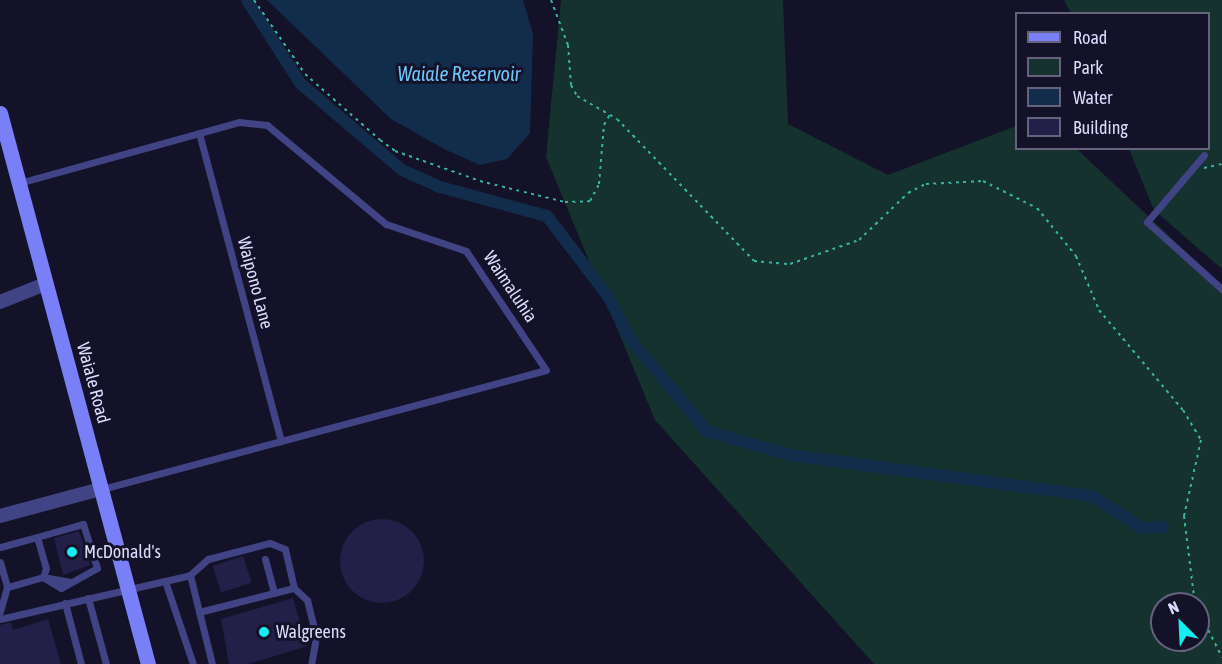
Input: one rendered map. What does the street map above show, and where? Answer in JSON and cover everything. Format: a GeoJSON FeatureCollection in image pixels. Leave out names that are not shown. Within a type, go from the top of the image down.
{"type":"FeatureCollection","features":[{"type":"Feature","properties":{"kind":"street","name":"Waiale Road"},"geometry":{"type":"LineString","coordinates":[[0,113],[148,664]]}},
{"type":"Feature","properties":{"kind":"street"},"geometry":{"type":"LineString","coordinates":[[0,302],[45,284]]}},
{"type":"Feature","properties":{"kind":"street"},"geometry":{"type":"LineString","coordinates":[[0,516],[101,489]]}},
{"type":"Feature","properties":{"kind":"lane","name":"Waimaluhia"},"geometry":{"type":"LineString","coordinates":[[19,183],[239,122],[267,125],[386,224],[466,251],[546,370],[101,489]]}},
{"type":"Feature","properties":{"kind":"lane","name":"Waipono Lane"},"geometry":{"type":"LineString","coordinates":[[199,133],[281,441]]}},
{"type":"Feature","properties":{"kind":"lane"},"geometry":{"type":"LineString","coordinates":[[1204,155],[1147,222],[1222,289]]}},
{"type":"Feature","properties":{"kind":"lane"},"geometry":{"type":"LineString","coordinates":[[0,547],[77,523],[86,528],[97,568],[70,582],[52,587],[43,577]]}},
{"type":"Feature","properties":{"kind":"lane"},"geometry":{"type":"LineString","coordinates":[[37,537],[46,568],[43,577]]}},
{"type":"Feature","properties":{"kind":"lane"},"geometry":{"type":"LineString","coordinates":[[0,619],[190,575],[208,559],[270,543],[285,549],[294,588],[307,600],[316,637],[311,664]]}},
{"type":"Feature","properties":{"kind":"lane"},"geometry":{"type":"LineString","coordinates":[[265,559],[274,593]]}},
{"type":"Feature","properties":{"kind":"lane"},"geometry":{"type":"LineString","coordinates":[[0,562],[7,587],[0,612]]}},
{"type":"Feature","properties":{"kind":"lane"},"geometry":{"type":"LineString","coordinates":[[190,575],[212,664]]}},
{"type":"Feature","properties":{"kind":"lane"},"geometry":{"type":"LineString","coordinates":[[7,587],[43,577]]}},
{"type":"Feature","properties":{"kind":"lane"},"geometry":{"type":"LineString","coordinates":[[165,581],[193,664]]}},
{"type":"Feature","properties":{"kind":"lane"},"geometry":{"type":"LineString","coordinates":[[199,612],[294,588]]}},
{"type":"Feature","properties":{"kind":"lane"},"geometry":{"type":"LineString","coordinates":[[88,598],[106,664]]}},
{"type":"Feature","properties":{"kind":"lane"},"geometry":{"type":"LineString","coordinates":[[65,603],[81,664]]}},
{"type":"Feature","properties":{"kind":"path"},"geometry":{"type":"LineString","coordinates":[[254,0],[305,74],[380,140],[395,151],[480,181],[565,202],[590,201],[597,195],[604,125],[611,113]]}},
{"type":"Feature","properties":{"kind":"path"},"geometry":{"type":"LineString","coordinates":[[550,0],[568,45],[571,86],[578,96],[611,113],[699,201],[734,244],[754,261],[772,267],[814,259],[859,240],[908,193],[926,184],[983,181],[1037,208],[1076,256],[1112,328],[1183,410],[1201,440],[1184,516],[1194,592]]}},
{"type":"Feature","properties":{"kind":"path"},"geometry":{"type":"LineString","coordinates":[[1191,171],[1222,164]]}},
{"type":"Feature","properties":{"kind":"path"},"geometry":{"type":"LineString","coordinates":[[1210,634],[1222,657]]}},
{"type":"Feature","properties":{"kind":"green space"},"geometry":{"type":"Polygon","coordinates":[[[561,0],[783,0],[788,124],[888,175],[1015,126],[1015,150],[1078,150],[1222,286],[1222,664],[874,664],[655,420],[546,157],[561,0]]]}},
{"type":"Feature","properties":{"kind":"green space"},"geometry":{"type":"Polygon","coordinates":[[[1064,0],[1222,0],[1222,269],[1154,210],[1129,150],[1210,150],[1210,12],[1070,12],[1064,0]]]}},
{"type":"Feature","properties":{"kind":"water","name":"Waiale Reservoir"},"geometry":{"type":"Polygon","coordinates":[[[267,0],[523,0],[533,34],[530,133],[507,159],[480,165],[446,150],[391,119],[267,0]]]}},
{"type":"Feature","properties":{"kind":"building"},"geometry":{"type":"Polygon","coordinates":[[[382,519],[398,522],[417,538],[424,561],[421,577],[405,596],[382,603],[366,600],[347,584],[340,561],[343,545],[359,526],[382,519]]]}},
{"type":"Feature","properties":{"kind":"building","name":"McDonald's"},"geometry":{"type":"Polygon","coordinates":[[[79,531],[90,565],[63,575],[54,538],[79,531]]]}},
{"type":"Feature","properties":{"kind":"building"},"geometry":{"type":"Polygon","coordinates":[[[243,556],[252,583],[221,593],[213,566],[243,556]]]}},
{"type":"Feature","properties":{"kind":"building","name":"Walgreens"},"geometry":{"type":"Polygon","coordinates":[[[293,598],[307,646],[248,664],[229,664],[221,619],[293,598]]]}},
{"type":"Feature","properties":{"kind":"building"},"geometry":{"type":"Polygon","coordinates":[[[48,619],[61,664],[0,664],[0,625],[11,622],[13,630],[48,619]]]}},
{"type":"Feature","properties":{"kind":"waterway"},"geometry":{"type":"LineString","coordinates":[[247,0],[301,84],[402,170],[440,187],[547,216],[608,296],[631,340],[707,431],[790,455],[1092,496],[1142,528],[1163,527]]}},
{"type":"Feature","properties":{"kind":"place","name":"McDonald's"},"geometry":{"type":"Point","coordinates":[72,552]}},
{"type":"Feature","properties":{"kind":"place","name":"Walgreens"},"geometry":{"type":"Point","coordinates":[264,632]}}]}
